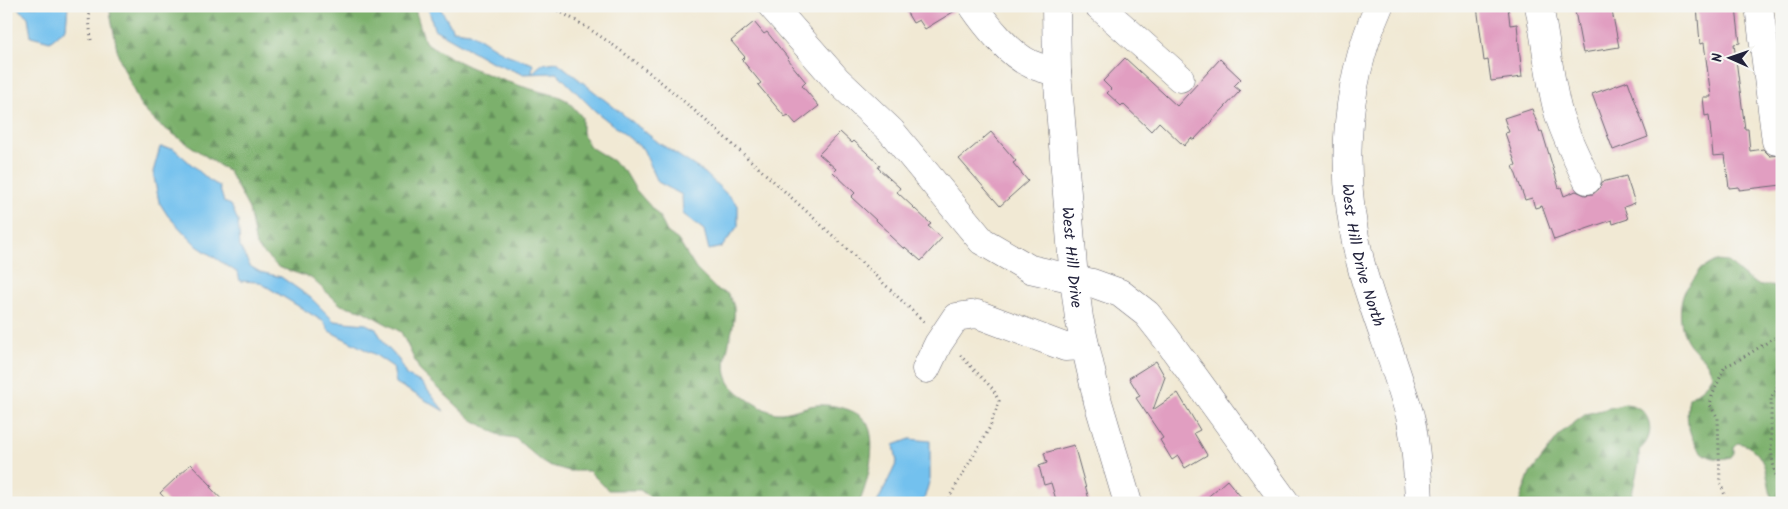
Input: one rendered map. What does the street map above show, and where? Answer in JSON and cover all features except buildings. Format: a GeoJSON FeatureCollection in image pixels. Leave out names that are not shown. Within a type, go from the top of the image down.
{"type":"FeatureCollection","features":[{"type":"Feature","properties":{"kind":"street"},"geometry":{"type":"LineString","coordinates":[[772,6],[837,80],[891,131],[982,241],[1030,269],[1092,283],[1120,293],[1146,314],[1166,338],[1286,503]]}},
{"type":"Feature","properties":{"kind":"street"},"geometry":{"type":"LineString","coordinates":[[973,6],[984,22],[1008,47],[1030,64],[1057,72]]}},
{"type":"Feature","properties":{"kind":"street","name":"West Hill Drive"},"geometry":{"type":"LineString","coordinates":[[1056,6],[1057,72],[1074,279],[1085,346],[1098,402],[1128,503]]}},
{"type":"Feature","properties":{"kind":"street"},"geometry":{"type":"LineString","coordinates":[[1099,6],[1180,78]]}},
{"type":"Feature","properties":{"kind":"street","name":"West Hill Drive North"},"geometry":{"type":"LineString","coordinates":[[1379,6],[1358,64],[1352,96],[1346,149],[1348,196],[1364,276],[1410,418],[1419,503]]}},
{"type":"Feature","properties":{"kind":"street"},"geometry":{"type":"LineString","coordinates":[[1540,6],[1552,87],[1559,114],[1568,140],[1587,180]]}},
{"type":"Feature","properties":{"kind":"street"},"geometry":{"type":"LineString","coordinates":[[1759,6],[1776,141]]}},
{"type":"Feature","properties":{"kind":"street"},"geometry":{"type":"LineString","coordinates":[[926,370],[938,344],[956,317],[977,314],[1065,347],[1085,346]]}},
{"type":"Feature","properties":{"kind":"path"},"geometry":{"type":"LineString","coordinates":[[91,40],[89,17],[92,6]]}},
{"type":"Feature","properties":{"kind":"path"},"geometry":{"type":"LineString","coordinates":[[549,6],[651,73],[798,204],[930,328]]}},
{"type":"Feature","properties":{"kind":"path"},"geometry":{"type":"LineString","coordinates":[[1726,502],[1725,493],[1720,482],[1718,418],[1710,405],[1712,396],[1726,366],[1743,359],[1757,347],[1782,334]]}},
{"type":"Feature","properties":{"kind":"path"},"geometry":{"type":"LineString","coordinates":[[946,503],[990,427],[999,401],[979,374],[961,355],[951,349]]}},
{"type":"Feature","properties":{"kind":"path"},"geometry":{"type":"LineString","coordinates":[[1782,362],[1776,391],[1771,397],[1771,443],[1775,468],[1782,490]]}},
{"type":"Feature","properties":{"kind":"green space"},"geometry":{"type":"Polygon","coordinates":[[[109,6],[414,6],[425,42],[440,52],[489,75],[523,87],[558,96],[568,101],[582,117],[582,133],[590,147],[613,161],[626,173],[636,190],[659,216],[667,232],[678,240],[696,269],[716,289],[728,294],[734,306],[734,317],[725,365],[726,374],[732,386],[743,396],[770,412],[787,412],[823,405],[853,411],[868,425],[872,443],[870,464],[859,503],[658,503],[640,490],[608,490],[589,471],[569,471],[545,464],[515,438],[501,436],[471,419],[420,371],[401,332],[361,310],[341,305],[311,278],[278,267],[256,246],[249,209],[229,172],[157,123],[141,107],[118,55],[109,6]]]}},
{"type":"Feature","properties":{"kind":"green space"},"geometry":{"type":"Polygon","coordinates":[[[1716,261],[1728,262],[1748,279],[1760,286],[1772,285],[1782,290],[1782,503],[1772,501],[1764,465],[1754,451],[1738,443],[1734,447],[1734,453],[1731,457],[1719,459],[1700,451],[1690,432],[1687,409],[1689,398],[1704,387],[1712,375],[1707,363],[1692,347],[1685,336],[1680,316],[1681,302],[1684,292],[1699,270],[1716,261]]]}},
{"type":"Feature","properties":{"kind":"green space"},"geometry":{"type":"Polygon","coordinates":[[[1625,404],[1634,406],[1646,415],[1650,430],[1645,444],[1639,450],[1639,463],[1630,503],[1519,503],[1529,475],[1562,432],[1586,414],[1625,404]]]}},
{"type":"Feature","properties":{"kind":"water"},"geometry":{"type":"Polygon","coordinates":[[[16,6],[68,6],[66,28],[50,41],[31,36],[28,17],[16,6]]]}},
{"type":"Feature","properties":{"kind":"water"},"geometry":{"type":"Polygon","coordinates":[[[428,6],[439,6],[453,30],[470,32],[503,53],[533,64],[532,73],[542,64],[557,62],[659,143],[705,173],[738,205],[738,226],[722,247],[709,250],[704,230],[683,214],[682,195],[658,182],[643,149],[594,110],[557,73],[522,74],[488,60],[434,29],[428,6]]]}},
{"type":"Feature","properties":{"kind":"water"},"geometry":{"type":"Polygon","coordinates":[[[160,147],[173,148],[209,180],[219,186],[224,202],[231,205],[238,221],[240,247],[250,266],[260,272],[281,277],[311,298],[334,321],[366,324],[376,329],[386,346],[399,360],[406,375],[422,383],[444,411],[396,383],[393,367],[374,354],[329,331],[324,322],[259,282],[240,281],[238,273],[197,246],[168,216],[159,202],[153,172],[160,147]]]}},
{"type":"Feature","properties":{"kind":"water"},"geometry":{"type":"Polygon","coordinates":[[[910,439],[930,441],[930,479],[923,503],[877,503],[897,462],[894,445],[910,439]]]}}]}
